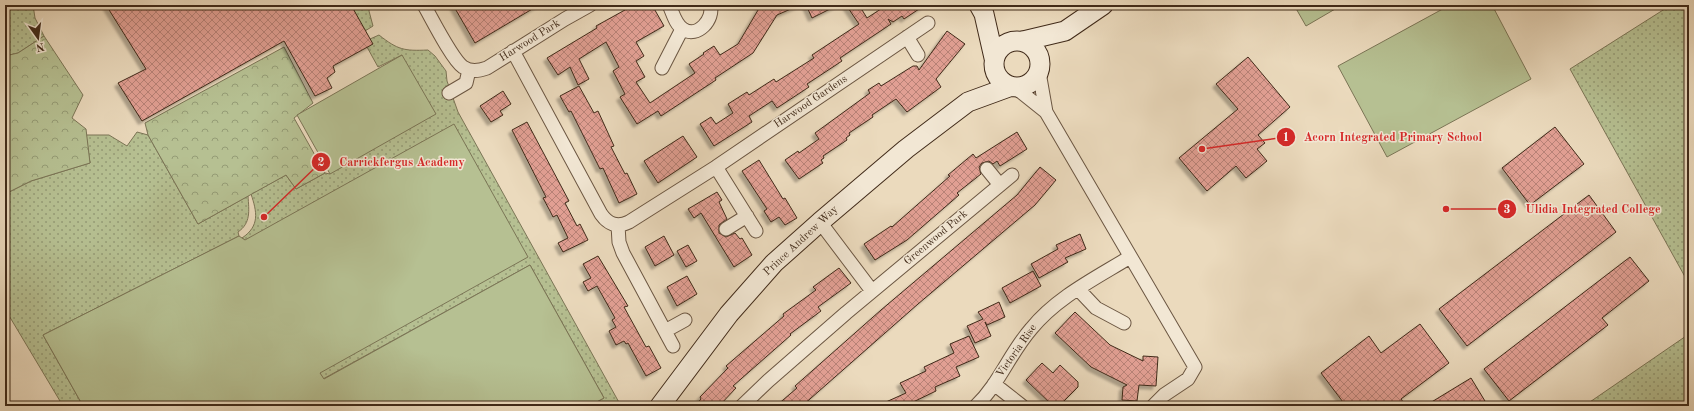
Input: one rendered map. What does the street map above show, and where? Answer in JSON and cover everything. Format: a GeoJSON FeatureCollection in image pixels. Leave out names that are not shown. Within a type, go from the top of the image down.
{"type":"FeatureCollection","features":[{"type":"Feature","properties":{"kind":"street"},"geometry":{"type":"LineString","coordinates":[[424,5],[455,58],[463,67],[469,70],[466,83],[450,93]]}},
{"type":"Feature","properties":{"kind":"street","name":"Harwood Park"},"geometry":{"type":"LineString","coordinates":[[469,70],[480,71],[487,68],[590,5]]}},
{"type":"Feature","properties":{"kind":"street"},"geometry":{"type":"LineString","coordinates":[[669,5],[678,25],[682,29],[691,32],[705,25],[711,15],[710,5]]}},
{"type":"Feature","properties":{"kind":"street"},"geometry":{"type":"LineString","coordinates":[[1013,87],[1030,84],[1036,79],[1050,49],[1065,31],[1103,5]]}},
{"type":"Feature","properties":{"kind":"street"},"geometry":{"type":"LineString","coordinates":[[982,10],[1019,41],[1035,49],[1040,56],[1040,68],[1046,112],[1195,367],[1188,378],[1164,395],[1153,406]]}},
{"type":"Feature","properties":{"kind":"street"},"geometry":{"type":"LineString","coordinates":[[982,10],[998,79],[1013,87],[1046,112]]}},
{"type":"Feature","properties":{"kind":"street","name":"Harwood Gardens"},"geometry":{"type":"LineString","coordinates":[[618,225],[629,222],[716,167],[928,23]]}},
{"type":"Feature","properties":{"kind":"street"},"geometry":{"type":"LineString","coordinates":[[662,68],[682,29]]}},
{"type":"Feature","properties":{"kind":"street"},"geometry":{"type":"LineString","coordinates":[[994,62],[997,51],[1002,46],[1065,31]]}},
{"type":"Feature","properties":{"kind":"street"},"geometry":{"type":"LineString","coordinates":[[907,37],[918,55]]}},
{"type":"Feature","properties":{"kind":"street"},"geometry":{"type":"LineString","coordinates":[[513,51],[601,214],[608,222],[618,225],[621,248],[673,346]]}},
{"type":"Feature","properties":{"kind":"street","name":"Prince Andrew Way"},"geometry":{"type":"LineString","coordinates":[[968,102],[994,62]]}},
{"type":"Feature","properties":{"kind":"street","name":"Prince Andrew Way"},"geometry":{"type":"LineString","coordinates":[[660,406],[729,314],[774,263],[906,149],[968,102],[1013,87]]}},
{"type":"Feature","properties":{"kind":"street"},"geometry":{"type":"LineString","coordinates":[[716,167],[756,231]]}},
{"type":"Feature","properties":{"kind":"street"},"geometry":{"type":"LineString","coordinates":[[987,169],[1000,185]]}},
{"type":"Feature","properties":{"kind":"street","name":"Greenwood Park"},"geometry":{"type":"LineString","coordinates":[[751,403],[872,290],[1012,175]]}},
{"type":"Feature","properties":{"kind":"street"},"geometry":{"type":"LineString","coordinates":[[726,229],[747,216]]}},
{"type":"Feature","properties":{"kind":"street"},"geometry":{"type":"LineString","coordinates":[[820,222],[872,290]]}},
{"type":"Feature","properties":{"kind":"street","name":"Victoria Rise"},"geometry":{"type":"LineString","coordinates":[[976,406],[984,399],[1012,354],[1031,329],[1049,311],[1078,289],[1130,257]]}},
{"type":"Feature","properties":{"kind":"street"},"geometry":{"type":"LineString","coordinates":[[1078,289],[1096,308],[1104,314],[1124,322]]}},
{"type":"Feature","properties":{"kind":"street"},"geometry":{"type":"LineString","coordinates":[[665,331],[685,320]]}},
{"type":"Feature","properties":{"kind":"street","name":"Victoria Rise"},"geometry":{"type":"LineString","coordinates":[[994,384],[1022,406]]}},
{"type":"Feature","properties":{"kind":"green space"},"geometry":{"type":"Polygon","coordinates":[[[5,5],[33,5],[35,18],[44,36],[18,53],[5,56],[5,5]]]}},
{"type":"Feature","properties":{"kind":"green space"},"geometry":{"type":"Polygon","coordinates":[[[351,5],[370,5],[369,11],[373,26],[365,31],[351,5]]]}},
{"type":"Feature","properties":{"kind":"green space"},"geometry":{"type":"Polygon","coordinates":[[[1294,5],[1342,5],[1306,26],[1294,5]]]}},
{"type":"Feature","properties":{"kind":"green space"},"geometry":{"type":"Polygon","coordinates":[[[1450,5],[1492,5],[1531,79],[1387,157],[1338,66],[1450,5]]]}},
{"type":"Feature","properties":{"kind":"green space"},"geometry":{"type":"Polygon","coordinates":[[[1671,5],[1689,5],[1689,284],[1570,69],[1671,5]]]}},
{"type":"Feature","properties":{"kind":"green space"},"geometry":{"type":"Polygon","coordinates":[[[379,35],[397,47],[407,50],[428,50],[435,56],[446,71],[447,81],[458,112],[621,406],[589,406],[604,398],[530,265],[323,379],[245,240],[242,238],[252,229],[256,218],[255,207],[251,194],[286,175],[296,189],[325,173],[330,174],[402,55],[378,67],[367,47],[370,39],[379,35]]]}},
{"type":"Feature","properties":{"kind":"green space"},"geometry":{"type":"Polygon","coordinates":[[[44,36],[83,95],[72,118],[86,129],[90,163],[31,181],[5,194],[5,56],[18,53],[44,36]]]}},
{"type":"Feature","properties":{"kind":"green space"},"geometry":{"type":"Polygon","coordinates":[[[284,47],[313,103],[294,118],[325,173],[296,189],[286,175],[198,224],[148,135],[145,123],[284,47]]]}},
{"type":"Feature","properties":{"kind":"green space"},"geometry":{"type":"Polygon","coordinates":[[[402,55],[436,114],[330,174],[297,115],[402,55]]]}},
{"type":"Feature","properties":{"kind":"green space"},"geometry":{"type":"Polygon","coordinates":[[[454,124],[528,257],[320,373],[324,379],[530,265],[604,398],[589,406],[83,406],[43,335],[239,236],[245,240],[454,124]]]}},
{"type":"Feature","properties":{"kind":"green space"},"geometry":{"type":"Polygon","coordinates":[[[137,132],[148,135],[198,224],[248,196],[249,212],[247,221],[238,232],[239,236],[43,335],[83,406],[63,406],[5,309],[5,194],[31,181],[90,163],[86,135],[109,135],[127,146],[137,132]]]}},
{"type":"Feature","properties":{"kind":"green space"},"geometry":{"type":"Polygon","coordinates":[[[1689,334],[1689,406],[1584,406],[1689,334]]]}},
{"type":"Feature","properties":{"kind":"building"},"geometry":{"type":"Polygon","coordinates":[[[106,5],[351,5],[373,44],[333,66],[335,72],[327,78],[332,88],[315,96],[284,41],[142,121],[118,83],[146,69],[106,5]]]}},
{"type":"Feature","properties":{"kind":"building"},"geometry":{"type":"Polygon","coordinates":[[[453,5],[497,5],[499,9],[506,5],[539,5],[475,43],[453,5]]]}},
{"type":"Feature","properties":{"kind":"building"},"geometry":{"type":"Polygon","coordinates":[[[634,5],[652,5],[664,26],[636,42],[644,56],[636,61],[645,77],[636,82],[650,103],[695,73],[689,64],[704,54],[703,53],[714,46],[720,55],[738,44],[761,5],[800,5],[777,15],[753,53],[715,78],[716,80],[661,116],[658,111],[637,124],[620,97],[625,94],[613,71],[619,67],[606,42],[579,59],[589,79],[578,85],[570,67],[558,75],[547,58],[597,28],[596,26],[634,5]]]}},
{"type":"Feature","properties":{"kind":"building"},"geometry":{"type":"Polygon","coordinates":[[[806,5],[838,5],[812,18],[806,5]]]}},
{"type":"Feature","properties":{"kind":"building"},"geometry":{"type":"Polygon","coordinates":[[[846,5],[859,5],[867,18],[887,5],[925,5],[904,19],[902,16],[893,22],[888,19],[891,24],[840,58],[842,61],[807,84],[809,87],[777,108],[772,101],[749,116],[752,122],[714,146],[700,124],[711,117],[716,124],[733,113],[728,104],[747,92],[749,95],[774,79],[776,82],[814,58],[812,55],[859,24],[846,5]]]}},
{"type":"Feature","properties":{"kind":"building"},"geometry":{"type":"Polygon","coordinates":[[[947,31],[965,44],[936,79],[941,87],[907,112],[896,99],[849,133],[850,135],[846,138],[847,140],[823,156],[824,158],[821,160],[823,163],[799,179],[785,160],[798,151],[799,153],[819,139],[815,133],[870,93],[868,90],[879,83],[881,86],[913,66],[917,66],[919,70],[947,31]]]}},
{"type":"Feature","properties":{"kind":"building"},"geometry":{"type":"Polygon","coordinates":[[[1248,57],[1290,107],[1258,135],[1265,143],[1257,149],[1267,161],[1246,178],[1236,166],[1207,191],[1179,158],[1238,109],[1216,84],[1248,57]]]}},
{"type":"Feature","properties":{"kind":"building"},"geometry":{"type":"Polygon","coordinates":[[[579,86],[594,113],[598,111],[614,146],[611,147],[625,174],[627,173],[637,194],[619,203],[603,168],[600,169],[571,111],[569,112],[560,96],[579,86]]]}},
{"type":"Feature","properties":{"kind":"building"},"geometry":{"type":"Polygon","coordinates":[[[503,91],[511,104],[500,111],[503,115],[491,122],[480,106],[503,91]]]}},
{"type":"Feature","properties":{"kind":"building"},"geometry":{"type":"Polygon","coordinates":[[[527,122],[569,201],[565,203],[577,226],[580,224],[588,240],[563,252],[558,243],[568,238],[557,215],[553,217],[543,198],[546,197],[512,130],[527,122]]]}},
{"type":"Feature","properties":{"kind":"building"},"geometry":{"type":"Polygon","coordinates":[[[1555,127],[1584,164],[1530,205],[1502,168],[1555,127]]]}},
{"type":"Feature","properties":{"kind":"building"},"geometry":{"type":"Polygon","coordinates":[[[1017,132],[1027,149],[1000,166],[997,161],[993,164],[989,161],[982,163],[979,167],[981,174],[957,193],[959,195],[907,240],[875,260],[864,244],[891,226],[892,227],[973,154],[976,158],[1017,132]]]}},
{"type":"Feature","properties":{"kind":"building"},"geometry":{"type":"Polygon","coordinates":[[[683,136],[697,157],[658,183],[644,161],[683,136]]]}},
{"type":"Feature","properties":{"kind":"building"},"geometry":{"type":"Polygon","coordinates":[[[759,160],[783,199],[785,198],[797,218],[785,225],[779,217],[771,222],[764,211],[767,209],[742,171],[759,160]]]}},
{"type":"Feature","properties":{"kind":"building"},"geometry":{"type":"Polygon","coordinates":[[[1040,167],[1056,180],[1035,205],[918,304],[802,406],[776,406],[797,388],[795,386],[881,310],[1017,195],[1040,167]]]}},
{"type":"Feature","properties":{"kind":"building"},"geometry":{"type":"Polygon","coordinates":[[[717,192],[722,200],[719,202],[727,219],[719,225],[719,233],[726,237],[735,233],[740,239],[742,238],[752,255],[734,267],[701,213],[694,218],[688,209],[717,192]]]}},
{"type":"Feature","properties":{"kind":"building"},"geometry":{"type":"Polygon","coordinates":[[[1589,195],[1616,232],[1467,346],[1439,309],[1589,195]]]}},
{"type":"Feature","properties":{"kind":"building"},"geometry":{"type":"Polygon","coordinates":[[[1080,234],[1086,249],[1065,258],[1068,262],[1039,278],[1031,264],[1058,249],[1056,245],[1080,234]]]}},
{"type":"Feature","properties":{"kind":"building"},"geometry":{"type":"Polygon","coordinates":[[[664,236],[674,255],[655,266],[645,247],[664,236]]]}},
{"type":"Feature","properties":{"kind":"building"},"geometry":{"type":"Polygon","coordinates":[[[688,245],[697,261],[686,267],[677,251],[688,245]]]}},
{"type":"Feature","properties":{"kind":"building"},"geometry":{"type":"Polygon","coordinates":[[[598,256],[628,306],[624,307],[646,347],[649,346],[661,368],[646,376],[628,343],[626,344],[624,341],[616,345],[609,331],[616,327],[612,320],[615,318],[597,286],[588,291],[583,282],[591,278],[583,264],[598,256]]]}},
{"type":"Feature","properties":{"kind":"building"},"geometry":{"type":"Polygon","coordinates":[[[1630,257],[1649,281],[1602,318],[1608,325],[1509,401],[1484,369],[1630,257]]]}},
{"type":"Feature","properties":{"kind":"building"},"geometry":{"type":"Polygon","coordinates":[[[839,268],[851,283],[818,307],[821,311],[790,334],[791,335],[733,386],[736,388],[719,406],[695,406],[701,399],[700,397],[728,368],[726,366],[784,316],[783,314],[816,290],[813,287],[839,268]]]}},
{"type":"Feature","properties":{"kind":"building"},"geometry":{"type":"Polygon","coordinates":[[[1033,271],[1041,286],[1010,303],[1002,288],[1033,271]]]}},
{"type":"Feature","properties":{"kind":"building"},"geometry":{"type":"Polygon","coordinates":[[[687,276],[697,294],[677,306],[667,287],[687,276]]]}},
{"type":"Feature","properties":{"kind":"building"},"geometry":{"type":"Polygon","coordinates":[[[999,302],[1005,317],[987,325],[985,322],[991,336],[975,343],[967,326],[983,319],[978,312],[999,302]]]}},
{"type":"Feature","properties":{"kind":"building"},"geometry":{"type":"Polygon","coordinates":[[[1075,312],[1110,345],[1143,361],[1143,356],[1158,357],[1156,386],[1139,385],[1137,401],[1122,400],[1123,387],[1127,385],[1091,367],[1055,333],[1075,312]]]}},
{"type":"Feature","properties":{"kind":"building"},"geometry":{"type":"Polygon","coordinates":[[[1420,324],[1449,363],[1401,399],[1406,406],[1346,406],[1321,373],[1369,336],[1381,353],[1420,324]]]}},
{"type":"Feature","properties":{"kind":"building"},"geometry":{"type":"Polygon","coordinates":[[[969,336],[979,357],[956,367],[960,376],[935,387],[936,391],[911,403],[913,406],[877,406],[906,393],[900,383],[926,371],[924,367],[954,353],[950,344],[969,336]]]}},
{"type":"Feature","properties":{"kind":"building"},"geometry":{"type":"Polygon","coordinates":[[[1042,363],[1053,373],[1060,365],[1078,382],[1078,387],[1059,406],[1053,406],[1026,380],[1042,363]]]}},
{"type":"Feature","properties":{"kind":"building"},"geometry":{"type":"Polygon","coordinates":[[[1471,378],[1488,406],[1425,406],[1471,378]]]}},
{"type":"Feature","properties":{"kind":"place","name":"Acorn Integrated Primary School"},"geometry":{"type":"Point","coordinates":[1202,149]}},
{"type":"Feature","properties":{"kind":"place","name":"Ulidia Integrated College"},"geometry":{"type":"Point","coordinates":[1446,209]}},
{"type":"Feature","properties":{"kind":"place","name":"Carrickfergus Academy"},"geometry":{"type":"Point","coordinates":[264,217]}}]}
